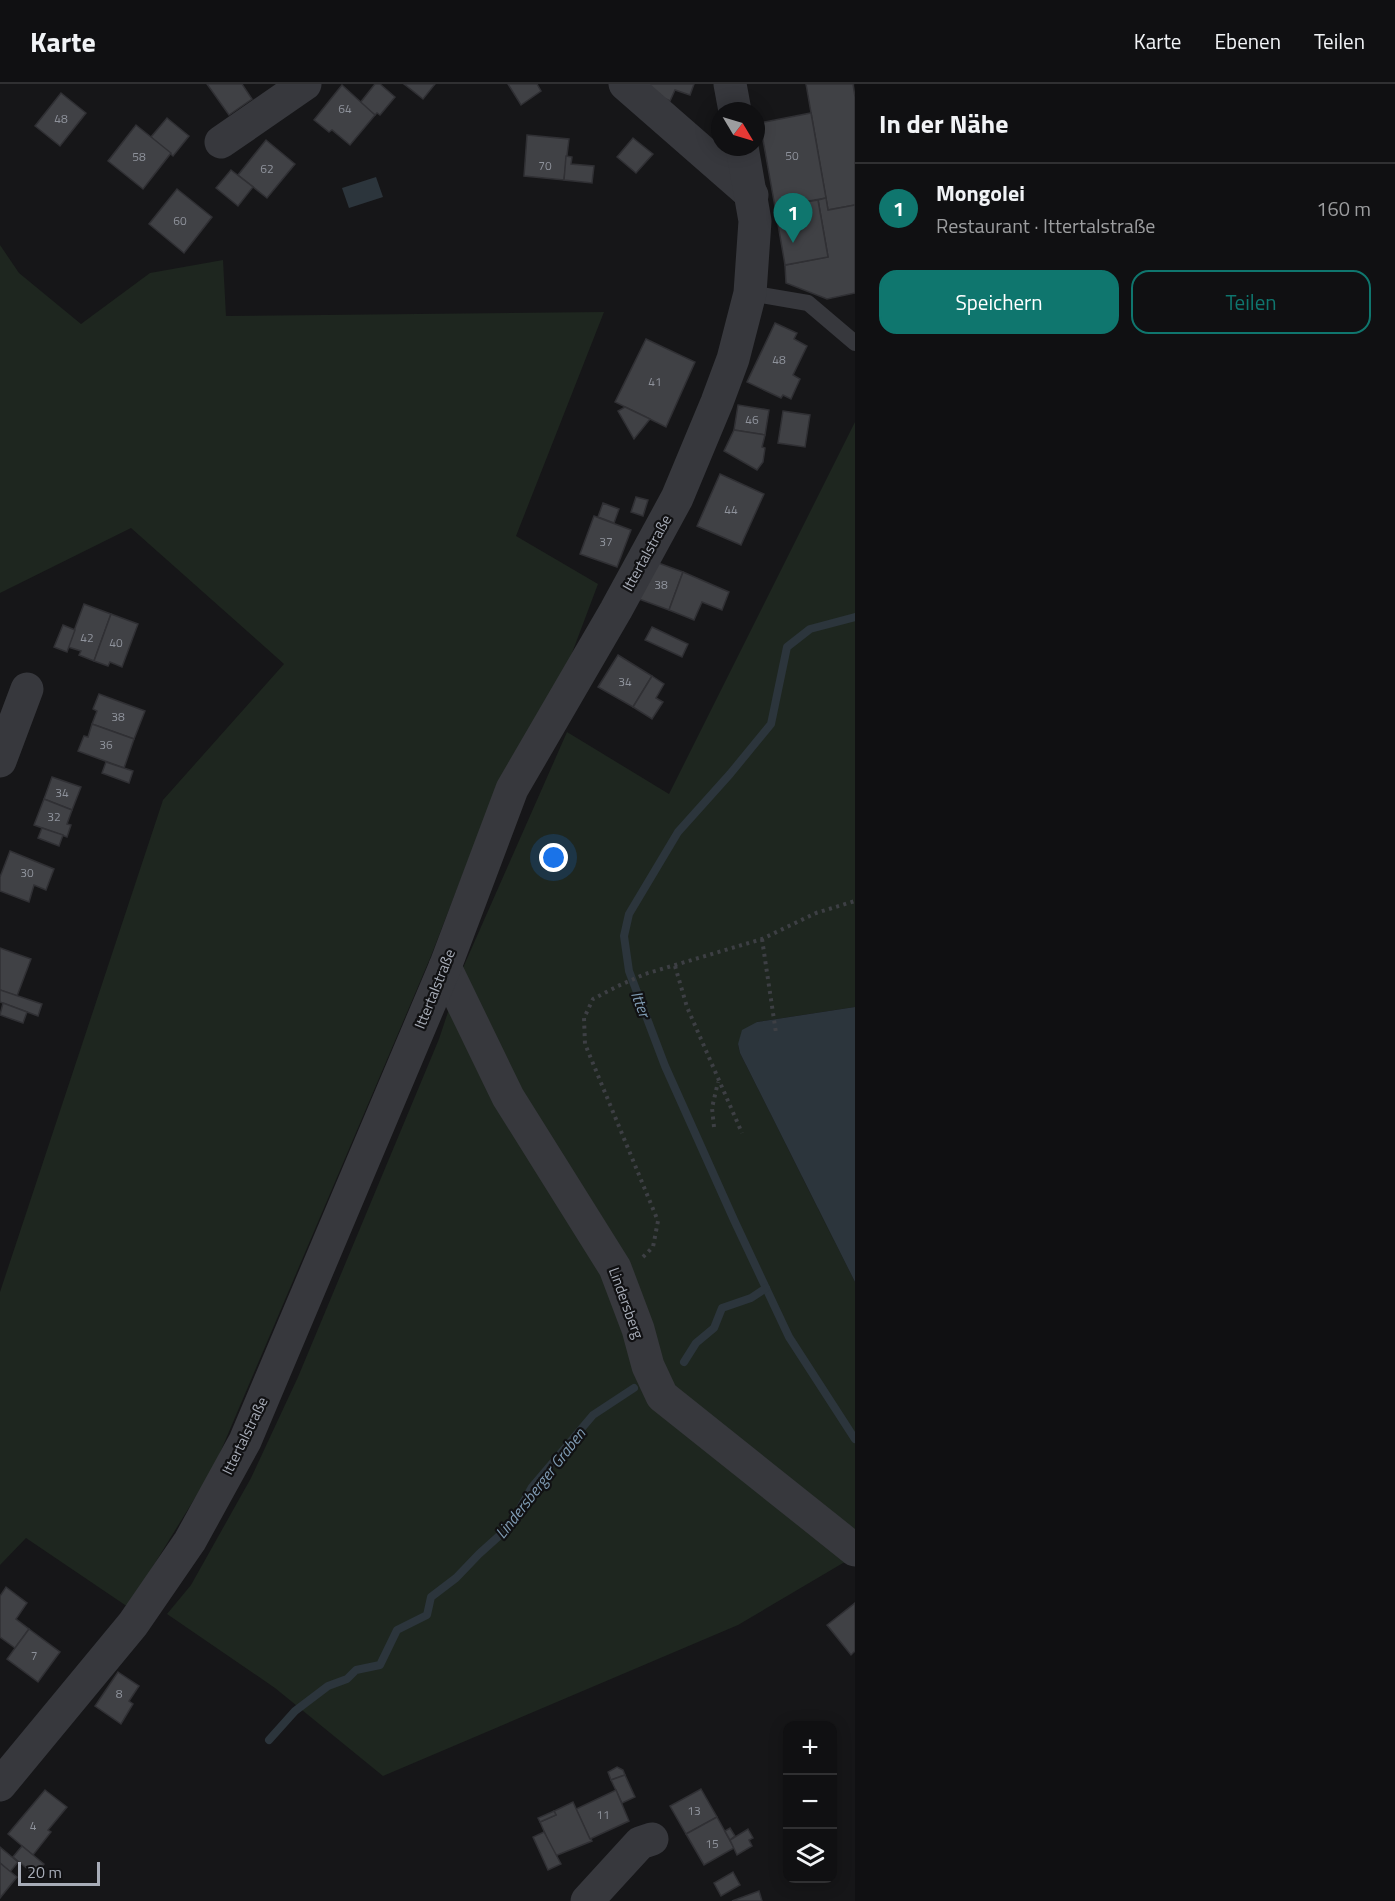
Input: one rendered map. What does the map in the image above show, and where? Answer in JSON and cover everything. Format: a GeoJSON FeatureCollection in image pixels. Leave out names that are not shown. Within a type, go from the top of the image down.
{"type":"FeatureCollection","features":[{"type":"Feature","properties":{"kind":"street"},"geometry":{"type":"LineString","coordinates":[[221,142],[304,84]]}},
{"type":"Feature","properties":{"kind":"street"},"geometry":{"type":"LineString","coordinates":[[625,84],[752,195]]}},
{"type":"Feature","properties":{"kind":"street"},"geometry":{"type":"LineString","coordinates":[[730,84],[733,102]]}},
{"type":"Feature","properties":{"kind":"street","name":"Ittertalstraße"},"geometry":{"type":"LineString","coordinates":[[0,1785],[133,1624],[190,1541],[245,1441],[445,967],[512,789],[616,610],[677,498],[729,369],[750,293],[755,221],[744,156]]}},
{"type":"Feature","properties":{"kind":"street"},"geometry":{"type":"LineString","coordinates":[[0,761],[27,689]]}},
{"type":"Feature","properties":{"kind":"street","name":"Lindersberg"},"geometry":{"type":"LineString","coordinates":[[445,967],[508,1097],[615,1268],[638,1329],[648,1366],[662,1396],[855,1550]]}},
{"type":"Feature","properties":{"kind":"street"},"geometry":{"type":"LineString","coordinates":[[587,1901],[640,1843],[652,1839]]}},
{"type":"Feature","properties":{"kind":"lane"},"geometry":{"type":"LineString","coordinates":[[750,293],[808,303],[855,343]]}},
{"type":"Feature","properties":{"kind":"path"},"geometry":{"type":"LineString","coordinates":[[615,1268],[641,1260],[653,1248],[658,1221],[585,1044],[584,1018],[593,999],[645,974],[762,939],[816,913],[855,901]]}},
{"type":"Feature","properties":{"kind":"path"},"geometry":{"type":"LineString","coordinates":[[762,939],[776,1033]]}},
{"type":"Feature","properties":{"kind":"path"},"geometry":{"type":"LineString","coordinates":[[675,966],[687,1007],[742,1134]]}},
{"type":"Feature","properties":{"kind":"path"},"geometry":{"type":"LineString","coordinates":[[714,1127],[712,1108],[718,1081]]}},
{"type":"Feature","properties":{"kind":"shaded area"},"geometry":{"type":"Polygon","coordinates":[[[376,177],[383,197],[349,208],[342,188],[376,177]]]}},
{"type":"Feature","properties":{"kind":"shaded area"},"geometry":{"type":"Polygon","coordinates":[[[0,245],[19,273],[81,324],[150,273],[223,260],[226,316],[604,312],[516,536],[598,584],[566,669],[499,781],[431,956],[214,1467],[128,1607],[26,1538],[0,1565],[0,1292],[163,800],[284,664],[131,528],[0,593],[0,245]]]}},
{"type":"Feature","properties":{"kind":"shaded area"},"geometry":{"type":"Polygon","coordinates":[[[855,422],[855,1007],[757,1022],[738,1044],[740,1053],[855,1282],[855,1561],[843,1563],[738,1625],[383,1776],[275,1688],[167,1614],[191,1585],[251,1478],[298,1377],[439,1039],[462,970],[567,732],[669,794],[855,422]]]}},
{"type":"Feature","properties":{"kind":"shaded area"},"geometry":{"type":"Polygon","coordinates":[[[855,1007],[855,1282],[740,1053],[738,1044],[742,1030],[757,1022],[855,1007]]]}},
{"type":"Feature","properties":{"kind":"building"},"geometry":{"type":"Polygon","coordinates":[[[207,84],[242,84],[252,99],[229,115],[207,84]]]}},
{"type":"Feature","properties":{"kind":"building"},"geometry":{"type":"Polygon","coordinates":[[[375,84],[380,84],[395,97],[380,115],[377,113],[375,115],[360,103],[375,84]]]}},
{"type":"Feature","properties":{"kind":"building"},"geometry":{"type":"Polygon","coordinates":[[[404,84],[435,84],[423,99],[404,84]]]}},
{"type":"Feature","properties":{"kind":"building"},"geometry":{"type":"Polygon","coordinates":[[[508,84],[537,84],[541,91],[521,105],[508,84]]]}},
{"type":"Feature","properties":{"kind":"building"},"geometry":{"type":"Polygon","coordinates":[[[649,84],[694,84],[690,95],[675,90],[670,101],[647,90],[649,84]]]}},
{"type":"Feature","properties":{"kind":"building"},"geometry":{"type":"Polygon","coordinates":[[[806,84],[853,84],[855,205],[828,210],[806,84]]]}},
{"type":"Feature","properties":{"kind":"building"},"geometry":{"type":"Polygon","coordinates":[[[342,85],[375,115],[350,145],[332,130],[329,132],[314,120],[342,85]]]}},
{"type":"Feature","properties":{"kind":"building"},"geometry":{"type":"Polygon","coordinates":[[[61,93],[86,113],[60,146],[35,126],[61,93]]]}},
{"type":"Feature","properties":{"kind":"building"},"geometry":{"type":"Polygon","coordinates":[[[811,113],[826,198],[775,207],[765,151],[765,122],[811,113]]]}},
{"type":"Feature","properties":{"kind":"building"},"geometry":{"type":"Polygon","coordinates":[[[167,118],[189,136],[173,156],[151,137],[167,118]]]}},
{"type":"Feature","properties":{"kind":"building"},"geometry":{"type":"Polygon","coordinates":[[[136,125],[171,153],[143,189],[108,161],[136,125]]]}},
{"type":"Feature","properties":{"kind":"building"},"geometry":{"type":"Polygon","coordinates":[[[527,135],[569,139],[564,180],[524,176],[527,135]]]}},
{"type":"Feature","properties":{"kind":"building"},"geometry":{"type":"Polygon","coordinates":[[[633,138],[653,154],[636,173],[617,157],[633,138]]]}},
{"type":"Feature","properties":{"kind":"building"},"geometry":{"type":"Polygon","coordinates":[[[266,140],[295,164],[267,198],[238,175],[266,140]]]}},
{"type":"Feature","properties":{"kind":"building"},"geometry":{"type":"Polygon","coordinates":[[[566,156],[572,157],[571,164],[594,166],[592,183],[564,180],[566,156]]]}},
{"type":"Feature","properties":{"kind":"building"},"geometry":{"type":"Polygon","coordinates":[[[231,170],[253,187],[238,206],[216,188],[231,170]]]}},
{"type":"Feature","properties":{"kind":"building"},"geometry":{"type":"Polygon","coordinates":[[[177,189],[212,217],[184,253],[149,224],[177,189]]]}},
{"type":"Feature","properties":{"kind":"building"},"geometry":{"type":"Polygon","coordinates":[[[826,198],[828,210],[855,205],[855,293],[827,299],[786,283],[785,265],[828,257],[818,200],[826,198]]]}},
{"type":"Feature","properties":{"kind":"building"},"geometry":{"type":"Polygon","coordinates":[[[818,200],[828,257],[785,265],[775,207],[818,200]]]}},
{"type":"Feature","properties":{"kind":"building"},"geometry":{"type":"Polygon","coordinates":[[[775,323],[797,333],[794,339],[807,346],[793,375],[800,379],[791,399],[783,395],[781,398],[747,382],[775,323]]]}},
{"type":"Feature","properties":{"kind":"building"},"geometry":{"type":"Polygon","coordinates":[[[646,339],[695,362],[666,427],[615,402],[646,339]]]}},
{"type":"Feature","properties":{"kind":"building"},"geometry":{"type":"Polygon","coordinates":[[[738,405],[769,410],[765,435],[734,430],[738,405]]]}},
{"type":"Feature","properties":{"kind":"building"},"geometry":{"type":"Polygon","coordinates":[[[625,407],[650,419],[634,439],[618,411],[625,407]]]}},
{"type":"Feature","properties":{"kind":"building"},"geometry":{"type":"Polygon","coordinates":[[[783,411],[810,415],[805,447],[778,443],[783,411]]]}},
{"type":"Feature","properties":{"kind":"building"},"geometry":{"type":"Polygon","coordinates":[[[734,430],[765,435],[762,447],[765,448],[763,462],[757,470],[724,451],[734,430]]]}},
{"type":"Feature","properties":{"kind":"building"},"geometry":{"type":"Polygon","coordinates":[[[720,474],[764,494],[741,545],[697,526],[720,474]]]}},
{"type":"Feature","properties":{"kind":"building"},"geometry":{"type":"Polygon","coordinates":[[[636,497],[648,500],[643,516],[631,512],[636,497]]]}},
{"type":"Feature","properties":{"kind":"building"},"geometry":{"type":"Polygon","coordinates":[[[603,503],[619,509],[614,523],[598,517],[603,503]]]}},
{"type":"Feature","properties":{"kind":"building"},"geometry":{"type":"Polygon","coordinates":[[[594,516],[631,530],[617,567],[580,554],[594,516]]]}},
{"type":"Feature","properties":{"kind":"building"},"geometry":{"type":"Polygon","coordinates":[[[653,561],[683,572],[669,610],[639,599],[653,561]]]}},
{"type":"Feature","properties":{"kind":"building"},"geometry":{"type":"Polygon","coordinates":[[[683,572],[729,592],[722,610],[702,602],[694,620],[669,610],[683,572]]]}},
{"type":"Feature","properties":{"kind":"building"},"geometry":{"type":"Polygon","coordinates":[[[84,604],[111,614],[94,661],[79,655],[81,651],[68,647],[84,604]]]}},
{"type":"Feature","properties":{"kind":"building"},"geometry":{"type":"Polygon","coordinates":[[[111,614],[138,624],[122,667],[110,662],[108,666],[94,661],[111,614]]]}},
{"type":"Feature","properties":{"kind":"building"},"geometry":{"type":"Polygon","coordinates":[[[63,625],[75,630],[67,652],[54,647],[63,625]]]}},
{"type":"Feature","properties":{"kind":"building"},"geometry":{"type":"Polygon","coordinates":[[[652,627],[688,644],[682,657],[645,640],[652,627]]]}},
{"type":"Feature","properties":{"kind":"building"},"geometry":{"type":"Polygon","coordinates":[[[618,655],[652,676],[633,707],[598,687],[618,655]]]}},
{"type":"Feature","properties":{"kind":"building"},"geometry":{"type":"Polygon","coordinates":[[[652,676],[664,684],[656,698],[663,702],[652,719],[633,707],[652,676]]]}},
{"type":"Feature","properties":{"kind":"building"},"geometry":{"type":"Polygon","coordinates":[[[99,694],[145,711],[134,739],[92,724],[97,711],[93,709],[99,694]]]}},
{"type":"Feature","properties":{"kind":"building"},"geometry":{"type":"Polygon","coordinates":[[[92,724],[134,739],[124,768],[78,751],[84,736],[88,737],[92,724]]]}},
{"type":"Feature","properties":{"kind":"building"},"geometry":{"type":"Polygon","coordinates":[[[106,762],[133,771],[129,783],[102,773],[106,762]]]}},
{"type":"Feature","properties":{"kind":"building"},"geometry":{"type":"Polygon","coordinates":[[[52,777],[81,787],[72,810],[44,799],[52,777]]]}},
{"type":"Feature","properties":{"kind":"building"},"geometry":{"type":"Polygon","coordinates":[[[44,799],[72,810],[67,824],[71,825],[67,837],[34,825],[44,799]]]}},
{"type":"Feature","properties":{"kind":"building"},"geometry":{"type":"Polygon","coordinates":[[[42,828],[63,835],[59,846],[38,838],[42,828]]]}},
{"type":"Feature","properties":{"kind":"building"},"geometry":{"type":"Polygon","coordinates":[[[10,851],[54,869],[46,890],[34,885],[29,902],[0,891],[0,877],[10,851]]]}},
{"type":"Feature","properties":{"kind":"building"},"geometry":{"type":"Polygon","coordinates":[[[0,948],[31,959],[17,996],[0,990],[0,948]]]}},
{"type":"Feature","properties":{"kind":"building"},"geometry":{"type":"Polygon","coordinates":[[[0,990],[42,1004],[38,1016],[0,1002],[0,990]]]}},
{"type":"Feature","properties":{"kind":"building"},"geometry":{"type":"Polygon","coordinates":[[[3,1003],[27,1012],[23,1023],[0,1015],[3,1003]]]}},
{"type":"Feature","properties":{"kind":"building"},"geometry":{"type":"Polygon","coordinates":[[[6,1587],[27,1603],[16,1619],[29,1629],[15,1648],[0,1637],[0,1596],[6,1587]]]}},
{"type":"Feature","properties":{"kind":"building"},"geometry":{"type":"Polygon","coordinates":[[[855,1603],[855,1651],[851,1655],[827,1625],[855,1603]]]}},
{"type":"Feature","properties":{"kind":"building"},"geometry":{"type":"Polygon","coordinates":[[[29,1629],[60,1652],[38,1682],[7,1659],[29,1629]]]}},
{"type":"Feature","properties":{"kind":"building"},"geometry":{"type":"Polygon","coordinates":[[[118,1672],[139,1686],[129,1701],[133,1704],[121,1724],[95,1706],[118,1672]]]}},
{"type":"Feature","properties":{"kind":"building"},"geometry":{"type":"Polygon","coordinates":[[[617,1767],[623,1770],[625,1775],[611,1780],[608,1772],[617,1767]]]}},
{"type":"Feature","properties":{"kind":"building"},"geometry":{"type":"Polygon","coordinates":[[[625,1775],[635,1797],[622,1803],[611,1780],[625,1775]]]}},
{"type":"Feature","properties":{"kind":"building"},"geometry":{"type":"Polygon","coordinates":[[[701,1789],[717,1817],[686,1834],[670,1806],[701,1789]]]}},
{"type":"Feature","properties":{"kind":"building"},"geometry":{"type":"Polygon","coordinates":[[[45,1790],[67,1807],[48,1830],[51,1832],[33,1855],[8,1834],[45,1790]]]}},
{"type":"Feature","properties":{"kind":"building"},"geometry":{"type":"Polygon","coordinates":[[[616,1790],[629,1821],[590,1839],[576,1809],[616,1790]]]}},
{"type":"Feature","properties":{"kind":"building"},"geometry":{"type":"Polygon","coordinates":[[[573,1802],[592,1841],[555,1856],[540,1822],[556,1815],[554,1811],[573,1802]]]}},
{"type":"Feature","properties":{"kind":"building"},"geometry":{"type":"Polygon","coordinates":[[[554,1811],[556,1815],[540,1822],[538,1818],[554,1811]]]}},
{"type":"Feature","properties":{"kind":"building"},"geometry":{"type":"Polygon","coordinates":[[[717,1817],[734,1848],[704,1865],[686,1834],[717,1817]]]}},
{"type":"Feature","properties":{"kind":"building"},"geometry":{"type":"Polygon","coordinates":[[[730,1828],[735,1836],[730,1840],[725,1831],[730,1828]]]}},
{"type":"Feature","properties":{"kind":"building"},"geometry":{"type":"Polygon","coordinates":[[[748,1829],[753,1838],[749,1840],[752,1846],[737,1855],[730,1840],[748,1829]]]}},
{"type":"Feature","properties":{"kind":"building"},"geometry":{"type":"Polygon","coordinates":[[[544,1832],[561,1864],[548,1870],[533,1837],[544,1832]]]}},
{"type":"Feature","properties":{"kind":"building"},"geometry":{"type":"Polygon","coordinates":[[[22,1846],[44,1864],[35,1875],[13,1857],[22,1846]]]}},
{"type":"Feature","properties":{"kind":"building"},"geometry":{"type":"Polygon","coordinates":[[[0,1847],[18,1862],[10,1872],[0,1863],[0,1847]]]}},
{"type":"Feature","properties":{"kind":"building"},"geometry":{"type":"Polygon","coordinates":[[[0,1863],[17,1877],[0,1898],[0,1863]]]}},
{"type":"Feature","properties":{"kind":"building"},"geometry":{"type":"Polygon","coordinates":[[[733,1872],[740,1885],[721,1896],[714,1883],[733,1872]]]}},
{"type":"Feature","properties":{"kind":"building"},"geometry":{"type":"Polygon","coordinates":[[[759,1891],[762,1901],[732,1901],[759,1891]]]}},
{"type":"Feature","properties":{"kind":"waterway","name":"Itter"},"geometry":{"type":"LineString","coordinates":[[855,617],[810,629],[787,647],[771,724],[678,832],[629,914],[624,936],[629,971],[665,1066],[734,1220],[789,1337],[855,1439]]}},
{"type":"Feature","properties":{"kind":"waterway","name":"Lindersberger Graben"},"geometry":{"type":"LineString","coordinates":[[684,1362],[696,1343],[714,1328],[722,1308],[751,1298],[766,1288]]}},
{"type":"Feature","properties":{"kind":"waterway","name":"Lindersberger Graben"},"geometry":{"type":"LineString","coordinates":[[269,1740],[295,1711],[328,1686],[347,1679],[356,1670],[380,1665],[397,1630],[427,1615],[431,1597],[456,1578],[510,1526],[532,1487],[593,1415],[634,1388]]}},
{"type":"Feature","properties":{"kind":"place","name":"Mongolei"},"geometry":{"type":"Point","coordinates":[793,243]}}]}
